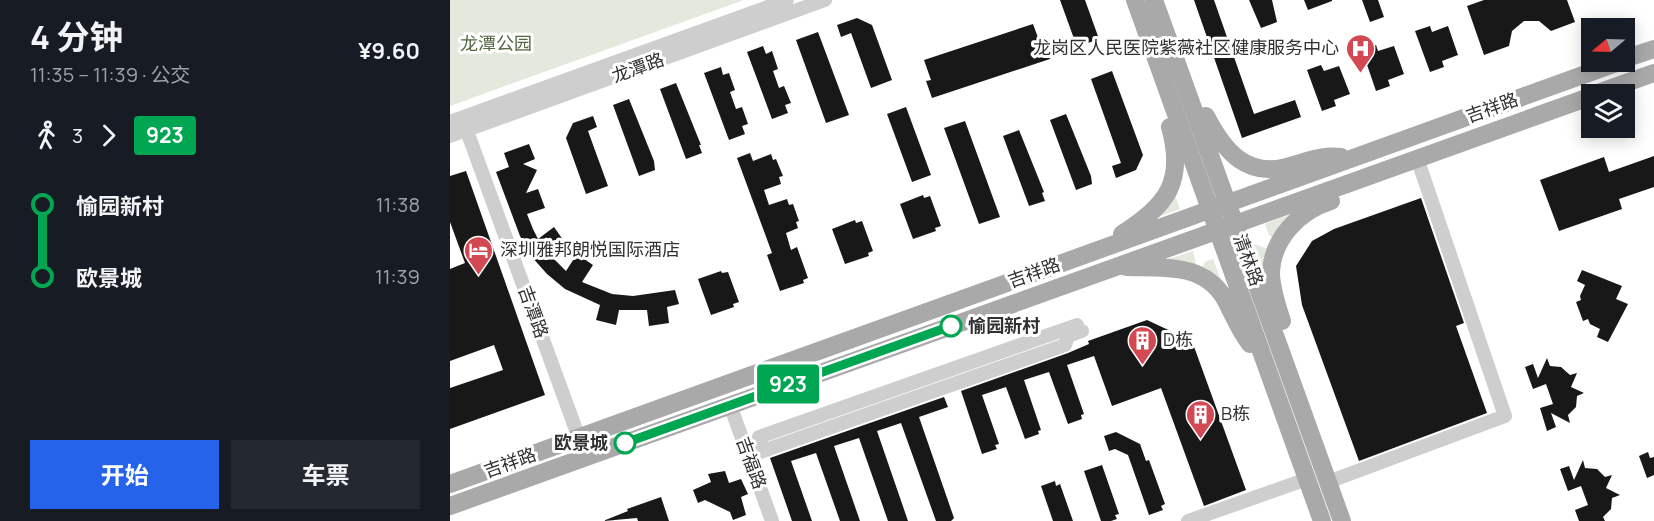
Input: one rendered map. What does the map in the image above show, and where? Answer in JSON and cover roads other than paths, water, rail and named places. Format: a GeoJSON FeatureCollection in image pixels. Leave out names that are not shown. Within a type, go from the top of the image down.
{"type":"FeatureCollection","features":[{"type":"Feature","properties":{"kind":"main road","name":"清林路"},"geometry":{"type":"LineString","coordinates":[[1135,0],[1175,82],[1227,202],[1342,521]]}},
{"type":"Feature","properties":{"kind":"main road","name":"清林路"},"geometry":{"type":"LineString","coordinates":[[1154,0],[1210,209],[1322,521]]}},
{"type":"Feature","properties":{"kind":"main road"},"geometry":{"type":"LineString","coordinates":[[1635,55],[1654,49]]}},
{"type":"Feature","properties":{"kind":"main road","name":"吉祥路"},"geometry":{"type":"LineString","coordinates":[[450,484],[1591,72]]}},
{"type":"Feature","properties":{"kind":"main road","name":"吉祥路"},"geometry":{"type":"LineString","coordinates":[[1624,84],[1654,73]]}},
{"type":"Feature","properties":{"kind":"main road"},"geometry":{"type":"LineString","coordinates":[[1107,247],[1159,207],[1172,187],[1176,171],[1175,146],[1164,101],[1175,82],[1192,87],[1220,142],[1236,158],[1253,167],[1287,167],[1322,156],[1352,159]]}},
{"type":"Feature","properties":{"kind":"main road","name":"吉祥路"},"geometry":{"type":"LineString","coordinates":[[450,506],[1581,99]]}},
{"type":"Feature","properties":{"kind":"main road"},"geometry":{"type":"LineString","coordinates":[[1282,353],[1286,334],[1271,276],[1273,262],[1284,236],[1295,220],[1318,205],[1338,199],[1361,178]]}},
{"type":"Feature","properties":{"kind":"main road"},"geometry":{"type":"LineString","coordinates":[[1114,267],[1183,268],[1208,281],[1223,296],[1245,337],[1264,358]]}},
{"type":"Feature","properties":{"kind":"main road"},"geometry":{"type":"LineString","coordinates":[[1276,393],[1275,371],[1278,370],[1294,403],[1304,416]]}},
{"type":"Feature","properties":{"kind":"street","name":"龙潭路"},"geometry":{"type":"LineString","coordinates":[[450,136],[459,123],[787,0]]}},
{"type":"Feature","properties":{"kind":"street","name":"龙潭路"},"geometry":{"type":"LineString","coordinates":[[459,123],[825,0]]}},
{"type":"Feature","properties":{"kind":"street","name":"吉潭路"},"geometry":{"type":"LineString","coordinates":[[459,123],[579,438]]}},
{"type":"Feature","properties":{"kind":"street"},"geometry":{"type":"LineString","coordinates":[[1328,482],[1505,416],[1417,158]]}},
{"type":"Feature","properties":{"kind":"street"},"geometry":{"type":"LineString","coordinates":[[748,456],[1065,345],[1068,336],[1080,328]]}},
{"type":"Feature","properties":{"kind":"street","name":"吉福路"},"geometry":{"type":"LineString","coordinates":[[730,405],[772,521]]}},
{"type":"Feature","properties":{"kind":"street"},"geometry":{"type":"LineString","coordinates":[[1188,521],[1307,479]]}},
{"type":"Feature","properties":{"kind":"place","name":"龙岗区人民医院紫薇社区健康服务中心"},"geometry":{"type":"Point","coordinates":[1360,74]}},
{"type":"Feature","properties":{"kind":"place","name":"深圳雅邦朗悦国际酒店"},"geometry":{"type":"Point","coordinates":[479,276]}},
{"type":"Feature","properties":{"kind":"place","name":"愉园新村"},"geometry":{"type":"Point","coordinates":[951,326]}},
{"type":"Feature","properties":{"kind":"place","name":"D栋"},"geometry":{"type":"Point","coordinates":[1142,366]}},
{"type":"Feature","properties":{"kind":"place","name":"B栋"},"geometry":{"type":"Point","coordinates":[1200,440]}},
{"type":"Feature","properties":{"kind":"place","name":"欧景城"},"geometry":{"type":"Point","coordinates":[625,443]}},
{"type":"Feature","properties":{"kind":"park label","name":"龙潭公园"},"geometry":{"type":"Point","coordinates":[496,44]}}]}
